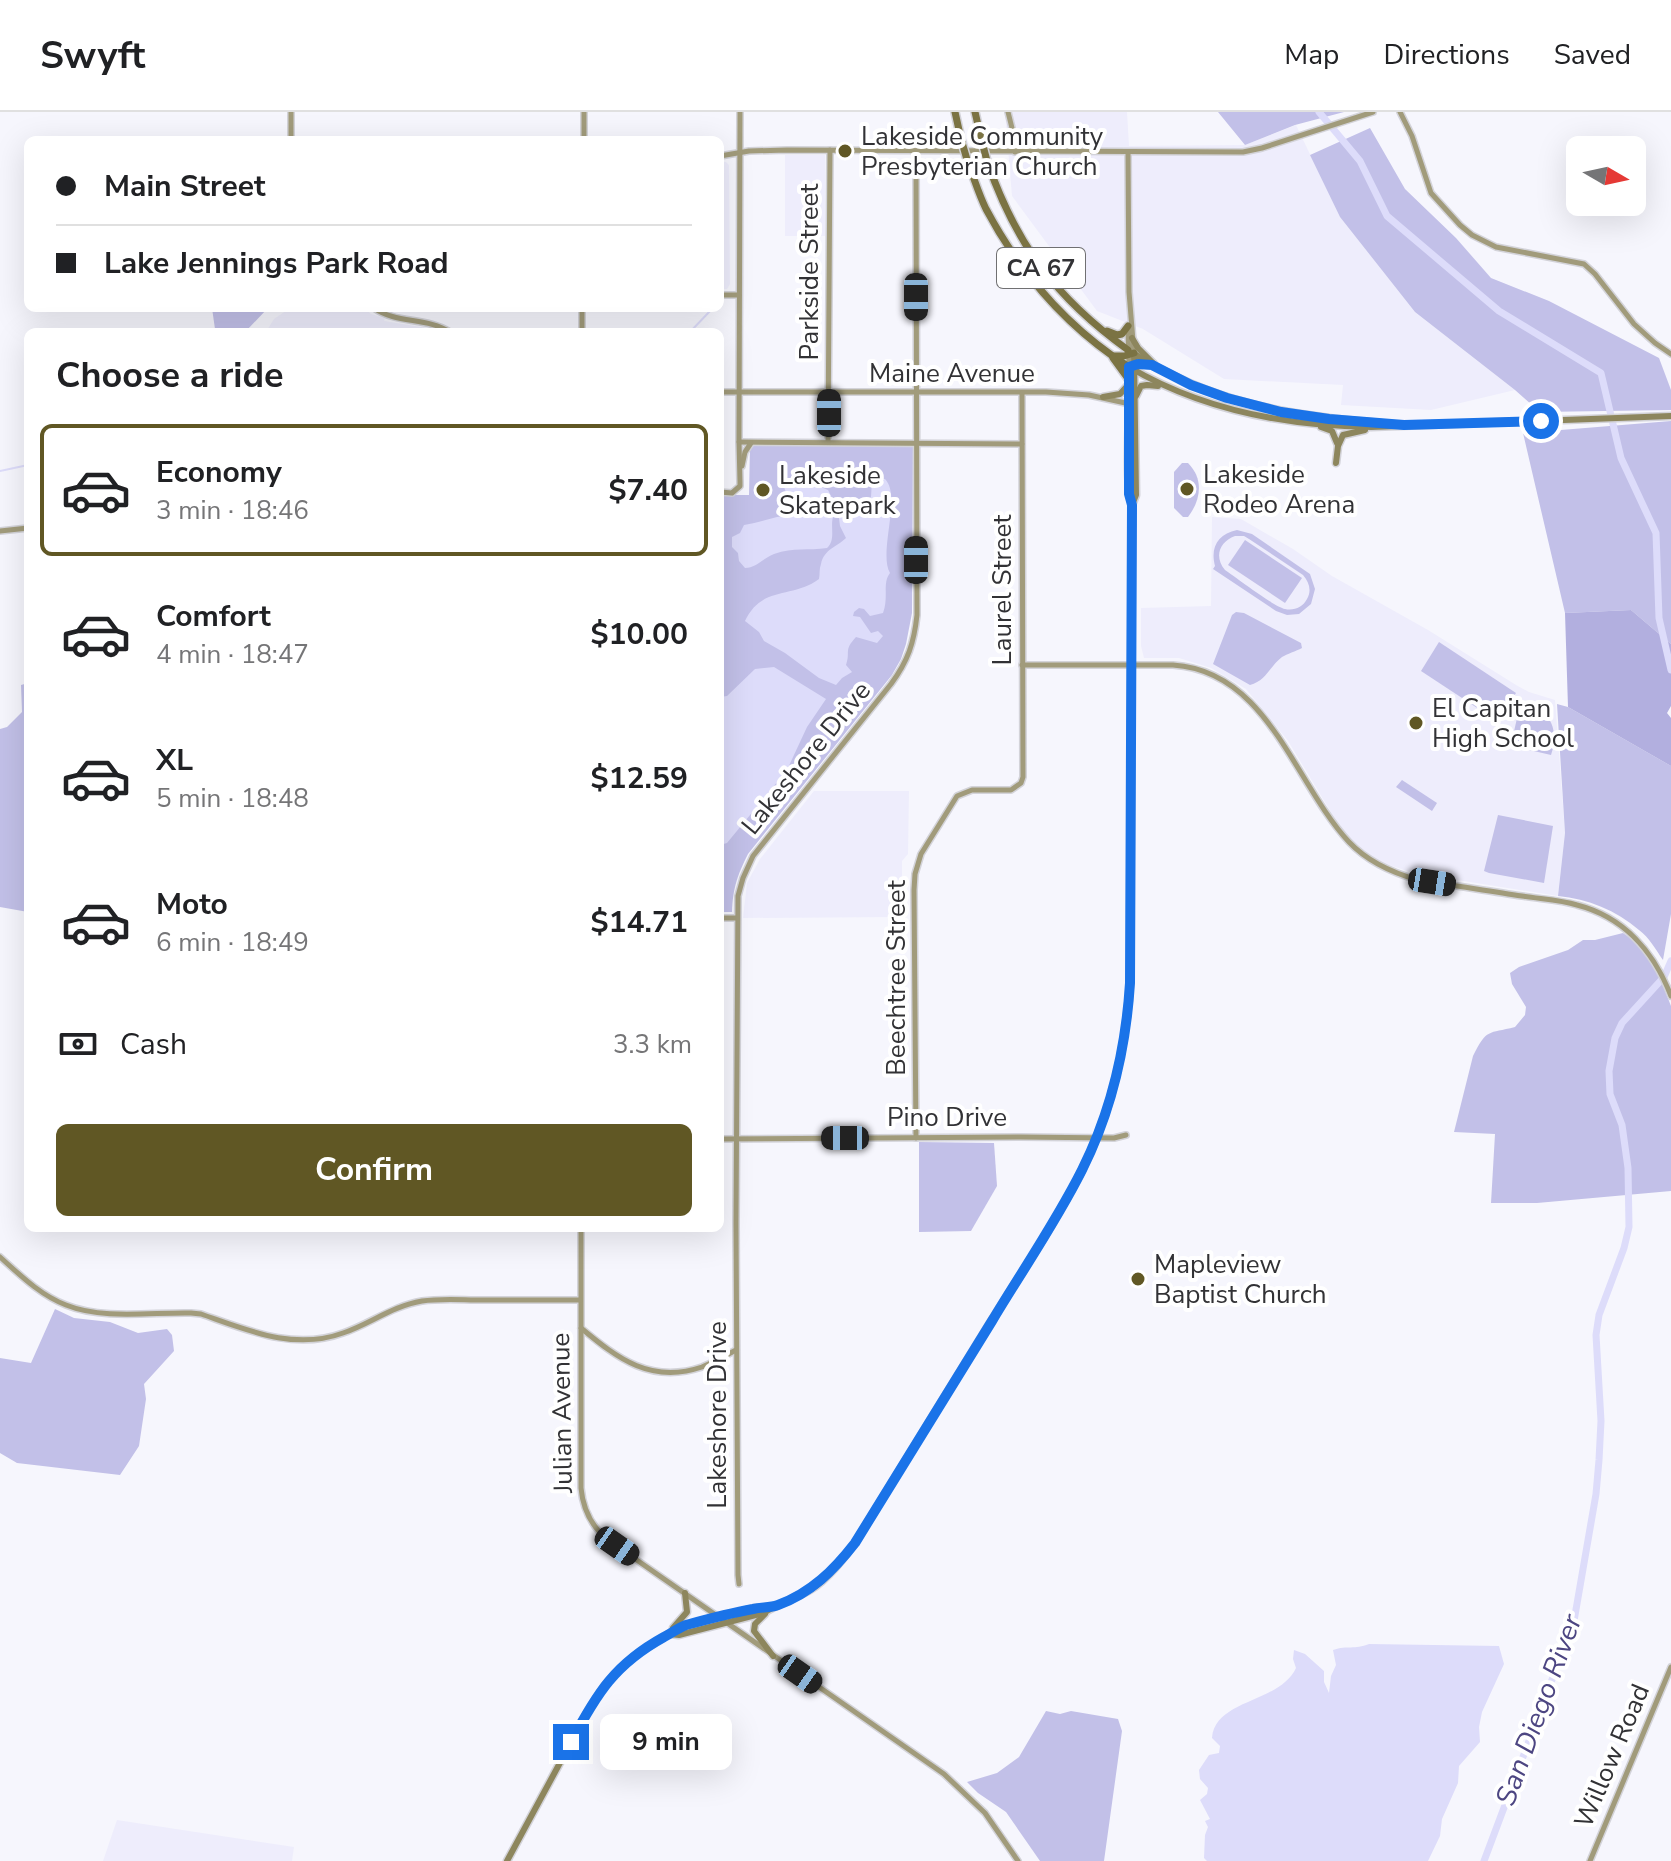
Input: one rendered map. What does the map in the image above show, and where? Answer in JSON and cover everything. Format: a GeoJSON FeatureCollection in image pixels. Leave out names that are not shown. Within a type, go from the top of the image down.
{"type":"FeatureCollection","features":[{"type":"Feature","properties":{"kind":"highway","name":"CA 67"},"geometry":{"type":"LineString","coordinates":[[955,112],[968,163],[985,207],[1018,261],[1061,313],[1089,339],[1132,368]]}},
{"type":"Feature","properties":{"kind":"highway","name":"CA 67"},"geometry":{"type":"LineString","coordinates":[[975,112],[987,161],[1006,210],[1044,274],[1069,302],[1130,353]]}},
{"type":"Feature","properties":{"kind":"highway"},"geometry":{"type":"LineString","coordinates":[[1100,328],[1117,335],[1128,326]]}},
{"type":"Feature","properties":{"kind":"highway"},"geometry":{"type":"LineString","coordinates":[[1129,382],[1112,356],[1130,353]]}},
{"type":"Feature","properties":{"kind":"main road"},"geometry":{"type":"LineString","coordinates":[[1132,338],[1154,366]]}},
{"type":"Feature","properties":{"kind":"main road"},"geometry":{"type":"LineString","coordinates":[[669,1634],[679,1635],[764,1613],[815,1586],[843,1558],[1058,1213],[1083,1169],[1096,1138],[1123,1045],[1130,983],[1132,505],[1136,495],[1130,353]]}},
{"type":"Feature","properties":{"kind":"main road","name":"CA 67"},"geometry":{"type":"LineString","coordinates":[[1130,353],[1191,385],[1256,406],[1329,419],[1404,425]]}},
{"type":"Feature","properties":{"kind":"main road"},"geometry":{"type":"LineString","coordinates":[[1132,368],[1154,366]]}},
{"type":"Feature","properties":{"kind":"main road"},"geometry":{"type":"LineString","coordinates":[[1132,368],[1129,382],[1133,403]]}},
{"type":"Feature","properties":{"kind":"main road","name":"CA 67"},"geometry":{"type":"LineString","coordinates":[[1132,368],[1165,387],[1220,407],[1306,423],[1359,427],[1671,416]]}},
{"type":"Feature","properties":{"kind":"main road"},"geometry":{"type":"LineString","coordinates":[[1103,397],[1120,394],[1129,382]]}},
{"type":"Feature","properties":{"kind":"main road"},"geometry":{"type":"LineString","coordinates":[[1133,403],[1141,386],[1165,387]]}},
{"type":"Feature","properties":{"kind":"main road"},"geometry":{"type":"LineString","coordinates":[[1306,423],[1332,431],[1338,446]]}},
{"type":"Feature","properties":{"kind":"main road"},"geometry":{"type":"LineString","coordinates":[[1336,463],[1340,439],[1347,433],[1404,425]]}},
{"type":"Feature","properties":{"kind":"main road"},"geometry":{"type":"LineString","coordinates":[[669,1634],[687,1612],[685,1593]]}},
{"type":"Feature","properties":{"kind":"main road"},"geometry":{"type":"LineString","coordinates":[[507,1861],[597,1695],[625,1663],[678,1628],[754,1608],[772,1607]]}},
{"type":"Feature","properties":{"kind":"main road"},"geometry":{"type":"LineString","coordinates":[[772,1607],[754,1628],[773,1656]]}},
{"type":"Feature","properties":{"kind":"street"},"geometry":{"type":"LineString","coordinates":[[291,112],[291,136]]}},
{"type":"Feature","properties":{"kind":"street"},"geometry":{"type":"LineString","coordinates":[[584,112],[584,136]]}},
{"type":"Feature","properties":{"kind":"street"},"geometry":{"type":"LineString","coordinates":[[724,492],[732,493],[740,486],[740,112]]}},
{"type":"Feature","properties":{"kind":"street"},"geometry":{"type":"LineString","coordinates":[[1008,112],[1015,152]]}},
{"type":"Feature","properties":{"kind":"street"},"geometry":{"type":"LineString","coordinates":[[724,155],[740,152],[830,150],[1243,152],[1373,112]]}},
{"type":"Feature","properties":{"kind":"street"},"geometry":{"type":"LineString","coordinates":[[1400,112],[1412,136],[1431,193],[1460,225],[1496,247],[1584,264],[1634,324],[1671,354]]}},
{"type":"Feature","properties":{"kind":"street","name":"Parkside Street"},"geometry":{"type":"LineString","coordinates":[[828,442],[830,150]]}},
{"type":"Feature","properties":{"kind":"street","name":"Lakeshore Drive"},"geometry":{"type":"LineString","coordinates":[[739,1584],[736,918],[740,887],[753,856],[891,684],[909,656],[915,639],[916,152]]}},
{"type":"Feature","properties":{"kind":"street"},"geometry":{"type":"LineString","coordinates":[[1128,152],[1130,353]]}},
{"type":"Feature","properties":{"kind":"street"},"geometry":{"type":"LineString","coordinates":[[724,295],[739,295]]}},
{"type":"Feature","properties":{"kind":"street"},"geometry":{"type":"LineString","coordinates":[[1130,311],[1130,353]]}},
{"type":"Feature","properties":{"kind":"street"},"geometry":{"type":"LineString","coordinates":[[381,312],[442,328]]}},
{"type":"Feature","properties":{"kind":"street","name":"Maine Avenue"},"geometry":{"type":"LineString","coordinates":[[724,392],[1069,393],[1133,403]]}},
{"type":"Feature","properties":{"kind":"street","name":"Laurel Street"},"geometry":{"type":"LineString","coordinates":[[1018,786],[1023,777],[1022,393]]}},
{"type":"Feature","properties":{"kind":"street"},"geometry":{"type":"LineString","coordinates":[[739,442],[1022,444]]}},
{"type":"Feature","properties":{"kind":"street"},"geometry":{"type":"LineString","coordinates":[[740,478],[745,452],[751,442]]}},
{"type":"Feature","properties":{"kind":"street"},"geometry":{"type":"LineString","coordinates":[[0,531],[24,528]]}},
{"type":"Feature","properties":{"kind":"street"},"geometry":{"type":"LineString","coordinates":[[1022,665],[1173,665],[1198,669],[1222,680],[1258,709],[1342,834],[1360,852],[1381,866],[1418,880],[1563,902],[1599,912],[1626,929],[1649,953],[1661,971],[1671,996]]}},
{"type":"Feature","properties":{"kind":"street","name":"Beechtree Street"},"geometry":{"type":"LineString","coordinates":[[916,1138],[914,890],[918,862],[957,796],[972,790],[1011,790],[1018,786]]}},
{"type":"Feature","properties":{"kind":"street"},"geometry":{"type":"LineString","coordinates":[[724,918],[736,918]]}},
{"type":"Feature","properties":{"kind":"street","name":"Pino Drive"},"geometry":{"type":"LineString","coordinates":[[724,1139],[1114,1138],[1126,1135]]}},
{"type":"Feature","properties":{"kind":"street","name":"Julian Avenue"},"geometry":{"type":"LineString","coordinates":[[581,1232],[581,1488],[585,1510],[594,1526],[608,1540],[957,1785],[985,1813],[1018,1861]]}},
{"type":"Feature","properties":{"kind":"street"},"geometry":{"type":"LineString","coordinates":[[0,1257],[47,1295],[74,1308],[99,1313],[201,1314],[276,1339],[300,1341],[344,1333],[395,1308],[423,1301],[580,1300]]}},
{"type":"Feature","properties":{"kind":"street"},"geometry":{"type":"LineString","coordinates":[[580,1328],[625,1361],[657,1371],[691,1370],[736,1350]]}},
{"type":"Feature","properties":{"kind":"street","name":"Willow Road"},"geometry":{"type":"LineString","coordinates":[[1590,1861],[1671,1667]]}},
{"type":"Feature","properties":{"kind":"shaded area"},"geometry":{"type":"Polygon","coordinates":[[[1005,112],[1127,112],[1129,146],[1245,145],[1296,125],[1340,217],[1415,312],[1515,390],[1431,410],[1341,405],[1343,385],[1224,379],[1143,329],[1097,311],[1012,196],[1005,112]]]}},
{"type":"Feature","properties":{"kind":"shaded area"},"geometry":{"type":"Polygon","coordinates":[[[1218,112],[1344,112],[1295,125],[1245,145],[1218,112]]]}},
{"type":"Feature","properties":{"kind":"shaded area"},"geometry":{"type":"Polygon","coordinates":[[[1370,128],[1405,189],[1456,238],[1491,278],[1549,301],[1659,358],[1671,390],[1671,410],[1540,412],[1415,312],[1340,217],[1310,155],[1370,128]]]}},
{"type":"Feature","properties":{"kind":"shaded area"},"geometry":{"type":"Polygon","coordinates":[[[785,155],[825,155],[825,236],[785,236],[785,155]]]}},
{"type":"Feature","properties":{"kind":"shaded area"},"geometry":{"type":"Polygon","coordinates":[[[724,162],[729,165],[730,284],[724,289],[724,162]]]}},
{"type":"Feature","properties":{"kind":"shaded area"},"geometry":{"type":"Polygon","coordinates":[[[213,312],[264,312],[249,328],[215,328],[213,312]]]}},
{"type":"Feature","properties":{"kind":"shaded area"},"geometry":{"type":"Polygon","coordinates":[[[284,312],[369,312],[385,318],[384,321],[427,328],[268,328],[284,312]]]}},
{"type":"Feature","properties":{"kind":"shaded area"},"geometry":{"type":"Polygon","coordinates":[[[1671,421],[1671,644],[1631,610],[1565,613],[1523,433],[1671,421]]]}},
{"type":"Feature","properties":{"kind":"shaded area"},"geometry":{"type":"Polygon","coordinates":[[[750,446],[913,446],[912,613],[901,659],[892,675],[748,854],[736,882],[732,912],[724,912],[724,495],[749,495],[750,446]]]}},
{"type":"Feature","properties":{"kind":"shaded area","name":"Lakeside Rodeo Arena"},"geometry":{"type":"Polygon","coordinates":[[[1182,463],[1188,463],[1193,469],[1199,490],[1196,504],[1188,517],[1183,517],[1174,508],[1174,472],[1182,463]]]}},
{"type":"Feature","properties":{"kind":"shaded area"},"geometry":{"type":"Polygon","coordinates":[[[875,478],[885,479],[891,498],[887,552],[890,573],[886,581],[885,607],[883,613],[870,616],[859,608],[853,616],[860,617],[871,633],[878,631],[883,636],[877,643],[856,637],[848,648],[846,665],[852,672],[836,685],[819,678],[764,641],[759,632],[745,621],[760,602],[819,579],[825,555],[846,538],[839,518],[833,517],[831,541],[827,548],[781,552],[749,568],[739,561],[738,553],[732,547],[732,537],[740,533],[744,525],[777,517],[798,516],[809,510],[808,504],[787,494],[784,486],[791,480],[804,480],[828,490],[840,507],[869,500],[875,478]]]}},
{"type":"Feature","properties":{"kind":"shaded area","name":"El Capitan High School"},"geometry":{"type":"Polygon","coordinates":[[[1212,517],[1241,519],[1516,685],[1555,700],[1565,833],[1558,896],[1414,873],[1379,862],[1350,839],[1288,741],[1246,689],[1211,668],[1179,658],[1144,658],[1141,608],[1211,606],[1212,517]]]}},
{"type":"Feature","properties":{"kind":"shaded area"},"geometry":{"type":"Polygon","coordinates":[[[1237,530],[1252,534],[1310,574],[1315,589],[1311,604],[1299,614],[1287,615],[1276,611],[1213,569],[1217,542],[1237,530]],[[1235,536],[1222,546],[1219,555],[1225,570],[1279,607],[1292,609],[1303,604],[1310,589],[1303,575],[1244,536],[1235,536]]]}},
{"type":"Feature","properties":{"kind":"shaded area"},"geometry":{"type":"Polygon","coordinates":[[[1245,540],[1302,578],[1285,603],[1228,565],[1245,540]]]}},
{"type":"Feature","properties":{"kind":"shaded area"},"geometry":{"type":"Polygon","coordinates":[[[1631,610],[1671,644],[1671,706],[1667,713],[1671,718],[1671,766],[1568,707],[1565,613],[1631,610]]]}},
{"type":"Feature","properties":{"kind":"shaded area"},"geometry":{"type":"Polygon","coordinates":[[[1244,613],[1301,643],[1302,648],[1282,657],[1260,680],[1250,685],[1213,664],[1232,615],[1244,613]]]}},
{"type":"Feature","properties":{"kind":"shaded area"},"geometry":{"type":"Polygon","coordinates":[[[1439,642],[1516,693],[1497,721],[1421,671],[1439,642]]]}},
{"type":"Feature","properties":{"kind":"shaded area"},"geometry":{"type":"Polygon","coordinates":[[[774,667],[826,699],[807,727],[787,770],[724,844],[724,696],[755,669],[774,667]]]}},
{"type":"Feature","properties":{"kind":"shaded area"},"geometry":{"type":"Polygon","coordinates":[[[24,684],[24,911],[0,907],[0,729],[7,727],[22,712],[21,685],[24,684]]]}},
{"type":"Feature","properties":{"kind":"shaded area"},"geometry":{"type":"Polygon","coordinates":[[[1521,701],[1539,709],[1550,720],[1554,736],[1551,755],[1516,747],[1512,740],[1521,701]]]}},
{"type":"Feature","properties":{"kind":"shaded area"},"geometry":{"type":"Polygon","coordinates":[[[1557,704],[1568,707],[1671,766],[1671,914],[1663,960],[1646,936],[1621,917],[1591,903],[1558,896],[1565,833],[1557,704]]]}},
{"type":"Feature","properties":{"kind":"shaded area"},"geometry":{"type":"Polygon","coordinates":[[[1402,780],[1437,803],[1432,811],[1396,787],[1402,780]]]}},
{"type":"Feature","properties":{"kind":"shaded area"},"geometry":{"type":"Polygon","coordinates":[[[814,791],[909,791],[908,854],[902,861],[902,915],[743,918],[747,883],[760,859],[814,791]]]}},
{"type":"Feature","properties":{"kind":"shaded area"},"geometry":{"type":"Polygon","coordinates":[[[1498,815],[1553,826],[1544,883],[1484,871],[1498,815]]]}},
{"type":"Feature","properties":{"kind":"shaded area"},"geometry":{"type":"Polygon","coordinates":[[[1623,933],[1646,954],[1658,973],[1671,1006],[1671,1191],[1537,1203],[1491,1203],[1495,1134],[1454,1132],[1478,1047],[1485,1036],[1515,1027],[1525,1015],[1526,1007],[1512,984],[1510,973],[1568,950],[1583,940],[1623,933]]]}},
{"type":"Feature","properties":{"kind":"shaded area"},"geometry":{"type":"Polygon","coordinates":[[[919,1142],[994,1143],[997,1186],[971,1231],[919,1232],[919,1142]]]}},
{"type":"Feature","properties":{"kind":"shaded area"},"geometry":{"type":"Polygon","coordinates":[[[55,1309],[74,1318],[110,1322],[138,1333],[167,1329],[172,1335],[174,1351],[144,1384],[146,1399],[139,1446],[120,1475],[17,1463],[0,1453],[0,1358],[31,1363],[55,1309]]]}},
{"type":"Feature","properties":{"kind":"shaded area"},"geometry":{"type":"Polygon","coordinates":[[[1369,1644],[1499,1646],[1504,1664],[1482,1712],[1480,1742],[1459,1766],[1458,1783],[1428,1861],[1207,1861],[1204,1858],[1208,1827],[1205,1821],[1210,1819],[1200,1800],[1207,1794],[1208,1788],[1200,1779],[1199,1770],[1209,1755],[1219,1753],[1220,1746],[1212,1738],[1216,1725],[1236,1708],[1277,1688],[1288,1679],[1296,1668],[1294,1650],[1305,1654],[1324,1671],[1324,1682],[1329,1693],[1336,1665],[1333,1650],[1369,1644]]]}},
{"type":"Feature","properties":{"kind":"shaded area"},"geometry":{"type":"Polygon","coordinates":[[[1046,1711],[1060,1714],[1071,1711],[1118,1719],[1122,1731],[1104,1861],[1040,1861],[1006,1812],[967,1782],[997,1773],[1019,1757],[1046,1711]]]}},
{"type":"Feature","properties":{"kind":"shaded area"},"geometry":{"type":"Polygon","coordinates":[[[117,1820],[294,1847],[292,1861],[103,1861],[117,1820]]]}},
{"type":"Feature","properties":{"kind":"waterway","name":"San Diego River"},"geometry":{"type":"LineString","coordinates":[[1319,112],[1360,161],[1387,216],[1499,311],[1601,373],[1621,458],[1656,533],[1659,618],[1671,670]]}},
{"type":"Feature","properties":{"kind":"waterway"},"geometry":{"type":"LineString","coordinates":[[694,328],[709,312]]}},
{"type":"Feature","properties":{"kind":"waterway"},"geometry":{"type":"LineString","coordinates":[[0,471],[24,466]]}},
{"type":"Feature","properties":{"kind":"waterway","name":"San Diego River"},"geometry":{"type":"LineString","coordinates":[[1484,1861],[1574,1621],[1599,1460],[1601,1421],[1596,1335],[1599,1315],[1629,1227],[1628,1168],[1622,1125],[1610,1094],[1609,1071],[1615,1038],[1622,1023],[1664,977],[1671,961]]}},
{"type":"Feature","properties":{"kind":"place","name":"Lakeside Community Presbyterian Church"},"geometry":{"type":"Point","coordinates":[845,151]}},
{"type":"Feature","properties":{"kind":"place","name":"Lakeside Rodeo Arena"},"geometry":{"type":"Point","coordinates":[1187,489]}},
{"type":"Feature","properties":{"kind":"place","name":"Lakeside Skatepark"},"geometry":{"type":"Point","coordinates":[763,490]}},
{"type":"Feature","properties":{"kind":"place","name":"El Capitan High School"},"geometry":{"type":"Point","coordinates":[1416,723]}},
{"type":"Feature","properties":{"kind":"place","name":"Mapleview Baptist Church"},"geometry":{"type":"Point","coordinates":[1138,1279]}},
{"type":"Feature","properties":{"kind":"route"},"geometry":{"type":"LineString","coordinates":[[571,1742],[605,1685],[625,1663],[643,1650],[686,1625],[754,1608],[772,1607],[791,1600],[815,1586],[843,1558],[1058,1213],[1083,1169],[1096,1138],[1123,1045],[1130,983],[1132,505],[1129,494],[1129,367],[1152,365],[1191,385],[1227,398],[1281,412],[1329,419],[1404,425],[1541,421]]}}]}
